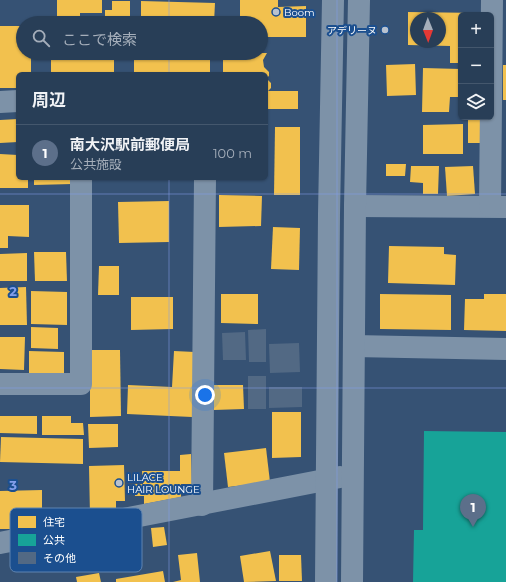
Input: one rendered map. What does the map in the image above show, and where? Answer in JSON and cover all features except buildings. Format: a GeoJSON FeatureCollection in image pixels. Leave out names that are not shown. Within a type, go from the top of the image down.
{"type":"FeatureCollection","features":[{"type":"Feature","properties":{"kind":"street"},"geometry":{"type":"LineString","coordinates":[[326,582],[329,206],[333,0]]}},
{"type":"Feature","properties":{"kind":"street"},"geometry":{"type":"LineString","coordinates":[[352,582],[355,206],[359,0]]}},
{"type":"Feature","properties":{"kind":"street"},"geometry":{"type":"LineString","coordinates":[[355,206],[498,207],[492,0]]}},
{"type":"Feature","properties":{"kind":"street"},"geometry":{"type":"LineString","coordinates":[[0,102],[16,101]]}},
{"type":"Feature","properties":{"kind":"street"},"geometry":{"type":"LineString","coordinates":[[0,384],[80,384],[81,180]]}},
{"type":"Feature","properties":{"kind":"street"},"geometry":{"type":"LineString","coordinates":[[202,505],[205,180]]}},
{"type":"Feature","properties":{"kind":"street"},"geometry":{"type":"LineString","coordinates":[[354,346],[506,349]]}},
{"type":"Feature","properties":{"kind":"street"},"geometry":{"type":"LineString","coordinates":[[142,516],[353,475]]}},
{"type":"Feature","properties":{"kind":"street"},"geometry":{"type":"LineString","coordinates":[[0,543],[10,541]]}},
{"type":"Feature","properties":{"kind":"place","name":"Boom"},"geometry":{"type":"Point","coordinates":[276,12]}},
{"type":"Feature","properties":{"kind":"place","name":"アデリーヌ"},"geometry":{"type":"Point","coordinates":[385,30]}},
{"type":"Feature","properties":{"kind":"place","name":"LILACE HAIR LOUNGE"},"geometry":{"type":"Point","coordinates":[119,483]}},
{"type":"Feature","properties":{"kind":"place","name":"南大沢駅前郵便局"},"geometry":{"type":"Point","coordinates":[473,527]}}]}
